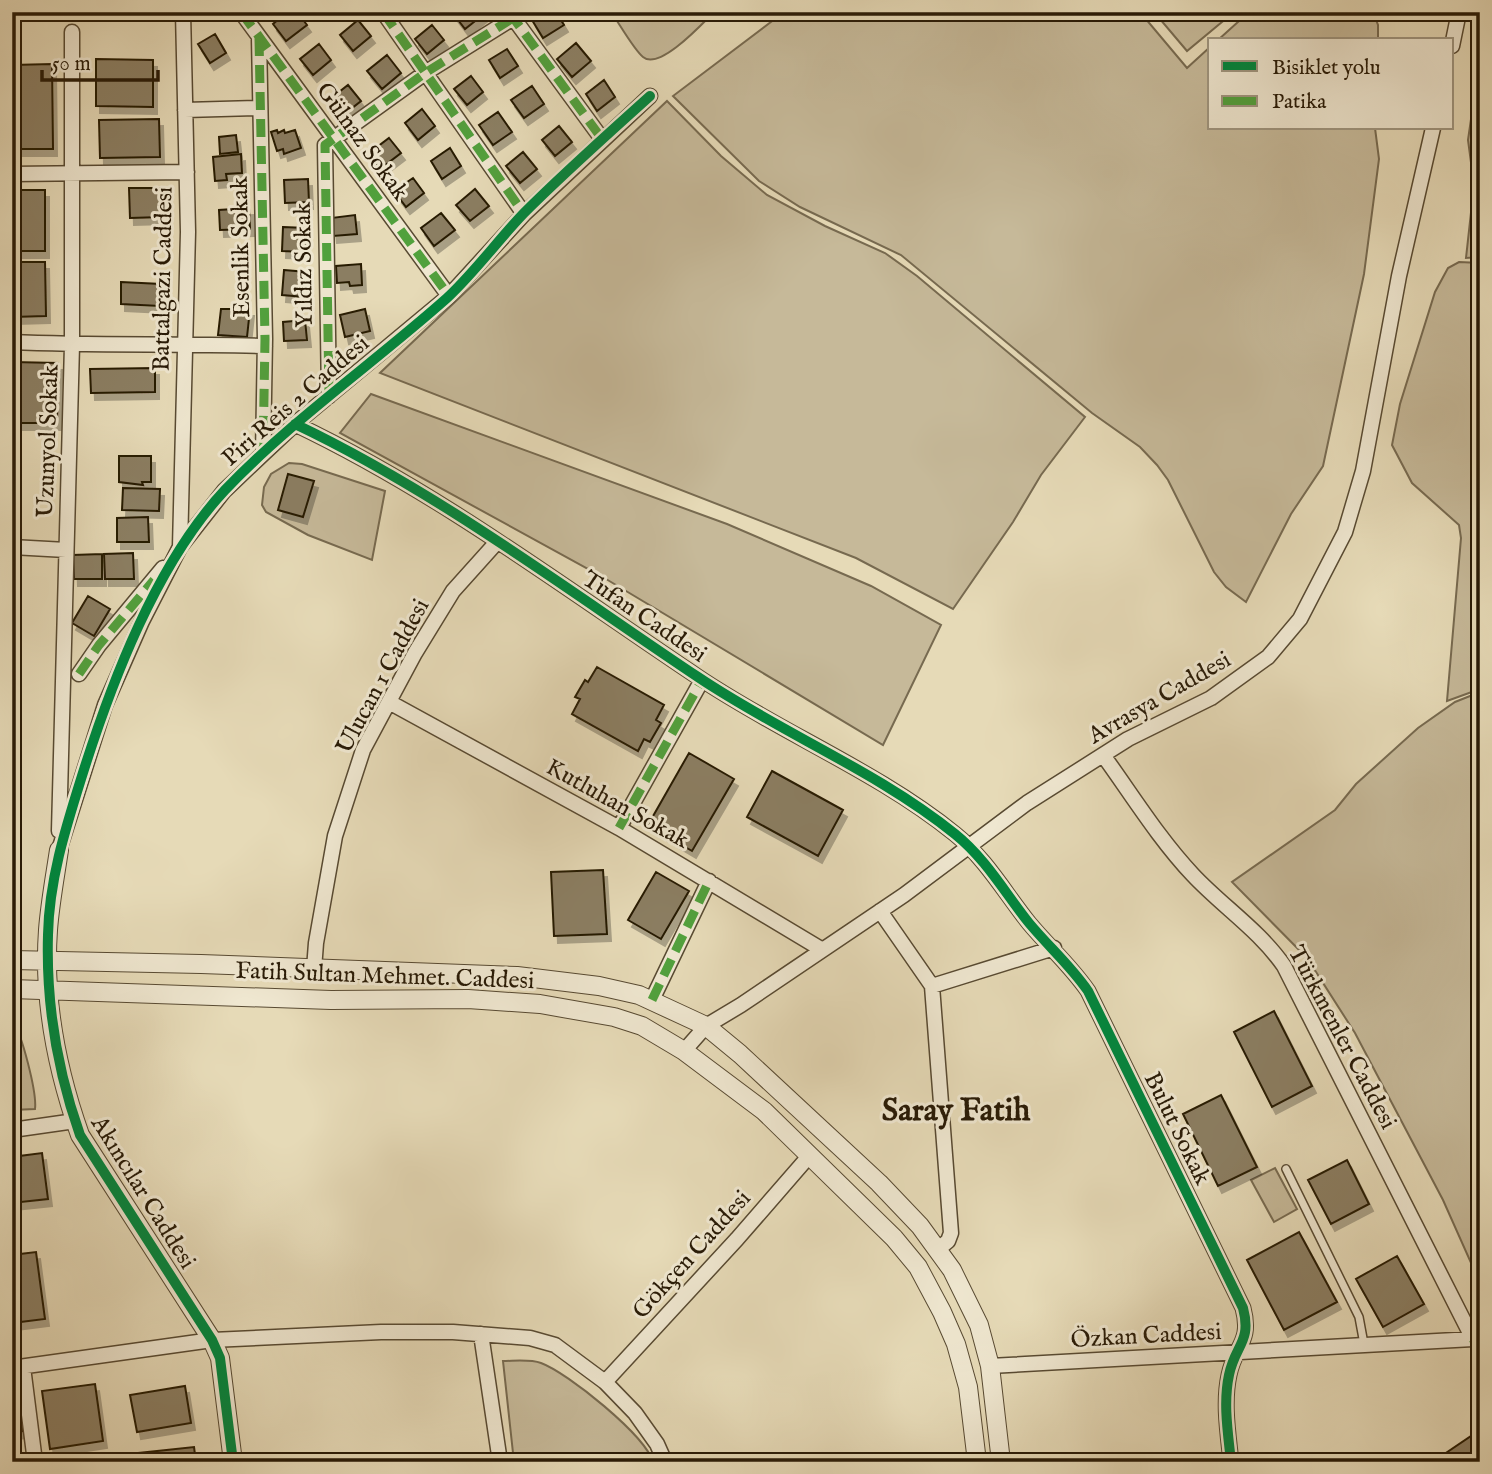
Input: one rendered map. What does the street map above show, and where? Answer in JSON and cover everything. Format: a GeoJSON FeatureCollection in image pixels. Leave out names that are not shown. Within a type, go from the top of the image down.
{"type":"FeatureCollection","features":[{"type":"Feature","properties":{"kind":"street","name":"Battalgazi Caddesi"},"geometry":{"type":"LineString","coordinates":[[180,547],[188,232],[183,12]]}},
{"type":"Feature","properties":{"kind":"street","name":"Gülnaz Sokak"},"geometry":{"type":"LineString","coordinates":[[241,12],[449,296]]}},
{"type":"Feature","properties":{"kind":"street"},"geometry":{"type":"LineString","coordinates":[[383,12],[524,214]]}},
{"type":"Feature","properties":{"kind":"street"},"geometry":{"type":"LineString","coordinates":[[1454,38],[1459,12]]}},
{"type":"Feature","properties":{"kind":"street"},"geometry":{"type":"LineString","coordinates":[[333,138],[511,15],[602,139]]}},
{"type":"Feature","properties":{"kind":"street","name":"Uzunyol Sokak"},"geometry":{"type":"LineString","coordinates":[[59,850],[72,345],[72,32]]}},
{"type":"Feature","properties":{"kind":"street","name":"Esenlik Sokak"},"geometry":{"type":"LineString","coordinates":[[259,38],[265,346],[263,454]]}},
{"type":"Feature","properties":{"kind":"street","name":"Piri Reis 2 Caddesi"},"geometry":{"type":"LineString","coordinates":[[79,674],[224,491],[295,424],[449,296],[524,214],[650,96]]}},
{"type":"Feature","properties":{"kind":"street"},"geometry":{"type":"LineString","coordinates":[[185,110],[260,108]]}},
{"type":"Feature","properties":{"kind":"street","name":"Avrasya Caddesi"},"geometry":{"type":"LineString","coordinates":[[684,1051],[705,1026],[741,1005],[821,948],[880,911],[971,847],[1027,803],[1128,739],[1211,698],[1268,657],[1300,619],[1345,531],[1363,471],[1399,276],[1433,130]]}},
{"type":"Feature","properties":{"kind":"street","name":"Yıldız Sokak"},"geometry":{"type":"LineString","coordinates":[[329,396],[325,145],[333,138]]}},
{"type":"Feature","properties":{"kind":"street"},"geometry":{"type":"LineString","coordinates":[[12,174],[187,172]]}},
{"type":"Feature","properties":{"kind":"street"},"geometry":{"type":"LineString","coordinates":[[12,342],[265,346]]}},
{"type":"Feature","properties":{"kind":"street","name":"Tufan Caddesi"},"geometry":{"type":"LineString","coordinates":[[295,424],[414,487],[702,680],[914,804],[971,847]]}},
{"type":"Feature","properties":{"kind":"street","name":"Ulucan 1 Caddesi"},"geometry":{"type":"LineString","coordinates":[[314,969],[317,932],[335,836],[363,750],[415,653],[453,591],[497,542]]}},
{"type":"Feature","properties":{"kind":"street"},"geometry":{"type":"LineString","coordinates":[[12,547],[66,550]]}},
{"type":"Feature","properties":{"kind":"street","name":"Piri Reis 2 Caddesi"},"geometry":{"type":"LineString","coordinates":[[49,975],[48,931],[59,850],[105,705],[142,621],[180,547]]}},
{"type":"Feature","properties":{"kind":"street"},"geometry":{"type":"LineString","coordinates":[[619,828],[702,680]]}},
{"type":"Feature","properties":{"kind":"street","name":"Kutluhan Sokak"},"geometry":{"type":"LineString","coordinates":[[389,702],[619,828],[821,948]]}},
{"type":"Feature","properties":{"kind":"street","name":"Türkmenler Caddesi"},"geometry":{"type":"LineString","coordinates":[[1103,755],[1185,866],[1226,908],[1271,947],[1284,966],[1473,1339]]}},
{"type":"Feature","properties":{"kind":"street","name":"Bulut Sokak"},"geometry":{"type":"LineString","coordinates":[[971,847],[1030,925],[1073,968],[1088,991],[1242,1308],[1247,1323],[1245,1338],[1229,1374],[1226,1408],[1231,1462]]}},
{"type":"Feature","properties":{"kind":"street"},"geometry":{"type":"LineString","coordinates":[[652,1000],[709,881]]}},
{"type":"Feature","properties":{"kind":"street"},"geometry":{"type":"LineString","coordinates":[[880,911],[932,986],[951,1233],[948,1241],[937,1250]]}},
{"type":"Feature","properties":{"kind":"street"},"geometry":{"type":"LineString","coordinates":[[932,986],[1054,948]]}},
{"type":"Feature","properties":{"kind":"street","name":"Fatih Sultan Mehmet. Caddesi"},"geometry":{"type":"LineString","coordinates":[[12,960],[49,975],[331,1000],[468,999],[540,1004],[614,1017],[642,1026],[684,1051],[764,1111],[894,1238],[918,1267],[956,1344],[968,1387],[977,1462]]}},
{"type":"Feature","properties":{"kind":"street","name":"Fatih Sultan Mehmet. Caddesi"},"geometry":{"type":"LineString","coordinates":[[12,989],[49,975],[314,969],[517,976],[599,986],[652,1000],[705,1026],[740,1054],[879,1183],[920,1226],[952,1270],[979,1325],[990,1366],[1001,1462]]}},
{"type":"Feature","properties":{"kind":"street","name":"Akıncılar Caddesi"},"geometry":{"type":"LineString","coordinates":[[49,975],[56,1045],[80,1135],[212,1340],[220,1358],[233,1462]]}},
{"type":"Feature","properties":{"kind":"street"},"geometry":{"type":"LineString","coordinates":[[12,1130],[75,1121]]}},
{"type":"Feature","properties":{"kind":"street","name":"Gökçen Caddesi"},"geometry":{"type":"LineString","coordinates":[[606,1382],[810,1155]]}},
{"type":"Feature","properties":{"kind":"street"},"geometry":{"type":"LineString","coordinates":[[35,1462],[18,1367],[212,1340],[381,1332],[481,1334],[530,1338],[555,1345],[606,1382],[635,1413],[657,1444],[665,1462]]}},
{"type":"Feature","properties":{"kind":"street"},"geometry":{"type":"LineString","coordinates":[[481,1334],[500,1462]]}},
{"type":"Feature","properties":{"kind":"street","name":"Özkan Caddesi"},"geometry":{"type":"LineString","coordinates":[[990,1366],[1238,1350],[1473,1339]]}},
{"type":"Feature","properties":{"kind":"lane"},"geometry":{"type":"LineString","coordinates":[[1286,1169],[1359,1317],[1364,1344]]}},
{"type":"Feature","properties":{"kind":"shaded area"},"geometry":{"type":"Polygon","coordinates":[[[611,12],[714,12],[680,44],[659,58],[650,60],[639,54],[611,12]]]}},
{"type":"Feature","properties":{"kind":"shaded area"},"geometry":{"type":"Polygon","coordinates":[[[784,12],[1140,12],[1187,68],[1208,49],[1208,130],[1375,130],[1379,159],[1364,274],[1323,466],[1291,514],[1246,602],[1226,587],[1214,572],[1168,480],[1140,447],[1092,413],[901,255],[800,207],[759,181],[673,96],[784,12]]]}},
{"type":"Feature","properties":{"kind":"shaded area"},"geometry":{"type":"Polygon","coordinates":[[[1154,12],[1234,12],[1187,51],[1154,12]]]}},
{"type":"Feature","properties":{"kind":"shaded area"},"geometry":{"type":"Polygon","coordinates":[[[1249,12],[1373,12],[1378,25],[1378,38],[1220,38],[1249,12]]]}},
{"type":"Feature","properties":{"kind":"shaded area"},"geometry":{"type":"Polygon","coordinates":[[[1480,57],[1480,257],[1466,258],[1474,185],[1468,140],[1480,57]]]}},
{"type":"Feature","properties":{"kind":"shaded area"},"geometry":{"type":"Polygon","coordinates":[[[667,101],[721,156],[767,195],[825,226],[885,253],[917,276],[1085,417],[1041,475],[1013,522],[953,609],[856,558],[380,373],[667,101]]]}},
{"type":"Feature","properties":{"kind":"shaded area"},"geometry":{"type":"Polygon","coordinates":[[[1459,262],[1480,263],[1480,689],[1447,701],[1461,538],[1459,525],[1412,483],[1392,445],[1400,404],[1435,292],[1448,268],[1459,262]]]}},
{"type":"Feature","properties":{"kind":"shaded area"},"geometry":{"type":"Polygon","coordinates":[[[371,394],[727,524],[871,586],[941,625],[883,745],[601,576],[340,433],[371,394]]]}},
{"type":"Feature","properties":{"kind":"shaded area"},"geometry":{"type":"Polygon","coordinates":[[[289,463],[302,464],[385,491],[372,560],[308,535],[266,512],[262,505],[264,487],[271,474],[289,463]]]}},
{"type":"Feature","properties":{"kind":"shaded area"},"geometry":{"type":"Polygon","coordinates":[[[1480,692],[1480,1283],[1443,1200],[1355,1033],[1307,958],[1232,882],[1335,810],[1356,784],[1418,728],[1455,702],[1480,692]]]}},
{"type":"Feature","properties":{"kind":"shaded area"},"geometry":{"type":"Polygon","coordinates":[[[12,1020],[28,1063],[35,1109],[12,1110],[12,1020]]]}},
{"type":"Feature","properties":{"kind":"shaded area"},"geometry":{"type":"Polygon","coordinates":[[[1275,1168],[1297,1209],[1274,1222],[1251,1180],[1275,1168]]]}},
{"type":"Feature","properties":{"kind":"shaded area"},"geometry":{"type":"Polygon","coordinates":[[[503,1361],[541,1363],[569,1379],[621,1421],[647,1450],[653,1462],[514,1462],[503,1361]]]}},
{"type":"Feature","properties":{"kind":"building"},"geometry":{"type":"Polygon","coordinates":[[[287,12],[297,12],[307,25],[286,41],[273,24],[287,12]]]}},
{"type":"Feature","properties":{"kind":"building"},"geometry":{"type":"Polygon","coordinates":[[[452,12],[483,12],[484,14],[465,29],[452,12]]]}},
{"type":"Feature","properties":{"kind":"building"},"geometry":{"type":"Polygon","coordinates":[[[543,12],[556,12],[564,25],[543,38],[532,20],[543,12]]]}},
{"type":"Feature","properties":{"kind":"building"},"geometry":{"type":"Polygon","coordinates":[[[358,20],[371,36],[353,51],[340,35],[358,20]]]}},
{"type":"Feature","properties":{"kind":"building"},"geometry":{"type":"Polygon","coordinates":[[[432,25],[444,40],[427,54],[415,39],[432,25]]]}},
{"type":"Feature","properties":{"kind":"building"},"geometry":{"type":"Polygon","coordinates":[[[215,34],[226,53],[210,63],[198,44],[215,34]]]}},
{"type":"Feature","properties":{"kind":"building"},"geometry":{"type":"Polygon","coordinates":[[[576,43],[591,61],[572,77],[557,59],[576,43]]]}},
{"type":"Feature","properties":{"kind":"building"},"geometry":{"type":"Polygon","coordinates":[[[319,44],[331,60],[313,75],[300,59],[319,44]]]}},
{"type":"Feature","properties":{"kind":"building"},"geometry":{"type":"Polygon","coordinates":[[[507,49],[518,66],[500,78],[489,60],[507,49]]]}},
{"type":"Feature","properties":{"kind":"building"},"geometry":{"type":"Polygon","coordinates":[[[387,55],[401,73],[382,89],[367,71],[387,55]]]}},
{"type":"Feature","properties":{"kind":"building"},"geometry":{"type":"Polygon","coordinates":[[[96,59],[153,60],[153,107],[96,106],[96,59]]]}},
{"type":"Feature","properties":{"kind":"building"},"geometry":{"type":"Polygon","coordinates":[[[52,64],[53,149],[12,149],[12,65],[52,64]]]}},
{"type":"Feature","properties":{"kind":"building"},"geometry":{"type":"Polygon","coordinates":[[[471,76],[483,92],[467,105],[454,89],[471,76]]]}},
{"type":"Feature","properties":{"kind":"building"},"geometry":{"type":"Polygon","coordinates":[[[604,80],[615,97],[597,111],[586,94],[604,80]]]}},
{"type":"Feature","properties":{"kind":"building"},"geometry":{"type":"Polygon","coordinates":[[[348,85],[361,101],[342,116],[329,100],[348,85]]]}},
{"type":"Feature","properties":{"kind":"building"},"geometry":{"type":"Polygon","coordinates":[[[532,86],[544,104],[524,118],[511,100],[532,86]]]}},
{"type":"Feature","properties":{"kind":"building"},"geometry":{"type":"Polygon","coordinates":[[[422,109],[435,126],[418,140],[405,123],[422,109]]]}},
{"type":"Feature","properties":{"kind":"building"},"geometry":{"type":"Polygon","coordinates":[[[498,112],[512,132],[493,145],[479,125],[498,112]]]}},
{"type":"Feature","properties":{"kind":"building"},"geometry":{"type":"Polygon","coordinates":[[[159,119],[160,157],[100,158],[99,120],[159,119]]]}},
{"type":"Feature","properties":{"kind":"building"},"geometry":{"type":"Polygon","coordinates":[[[559,126],[572,142],[555,156],[542,140],[559,126]]]}},
{"type":"Feature","properties":{"kind":"building"},"geometry":{"type":"Polygon","coordinates":[[[277,130],[278,133],[284,130],[285,133],[295,130],[301,148],[284,154],[283,149],[277,151],[271,132],[277,130]]]}},
{"type":"Feature","properties":{"kind":"building"},"geometry":{"type":"Polygon","coordinates":[[[236,135],[238,152],[220,154],[219,137],[236,135]]]}},
{"type":"Feature","properties":{"kind":"building"},"geometry":{"type":"Polygon","coordinates":[[[389,138],[401,153],[380,169],[368,154],[389,138]]]}},
{"type":"Feature","properties":{"kind":"building"},"geometry":{"type":"Polygon","coordinates":[[[450,148],[461,166],[442,179],[431,161],[450,148]]]}},
{"type":"Feature","properties":{"kind":"building"},"geometry":{"type":"Polygon","coordinates":[[[523,152],[537,169],[520,183],[506,166],[523,152]]]}},
{"type":"Feature","properties":{"kind":"building"},"geometry":{"type":"Polygon","coordinates":[[[241,154],[242,173],[226,174],[227,180],[215,181],[213,157],[241,154]]]}},
{"type":"Feature","properties":{"kind":"building"},"geometry":{"type":"Polygon","coordinates":[[[413,178],[424,193],[406,207],[394,191],[413,178]]]}},
{"type":"Feature","properties":{"kind":"building"},"geometry":{"type":"Polygon","coordinates":[[[308,179],[309,202],[285,203],[284,180],[308,179]]]}},
{"type":"Feature","properties":{"kind":"building"},"geometry":{"type":"Polygon","coordinates":[[[129,188],[162,188],[162,217],[130,218],[129,188]]]}},
{"type":"Feature","properties":{"kind":"building"},"geometry":{"type":"Polygon","coordinates":[[[475,189],[489,206],[470,221],[456,205],[475,189]]]}},
{"type":"Feature","properties":{"kind":"building"},"geometry":{"type":"Polygon","coordinates":[[[12,190],[45,190],[45,251],[12,251],[12,190]]]}},
{"type":"Feature","properties":{"kind":"building"},"geometry":{"type":"Polygon","coordinates":[[[249,208],[250,229],[220,230],[219,210],[249,208]]]}},
{"type":"Feature","properties":{"kind":"building"},"geometry":{"type":"Polygon","coordinates":[[[441,213],[455,230],[434,246],[421,228],[441,213]]]}},
{"type":"Feature","properties":{"kind":"building"},"geometry":{"type":"Polygon","coordinates":[[[355,215],[357,234],[333,236],[331,218],[355,215]]]}},
{"type":"Feature","properties":{"kind":"building"},"geometry":{"type":"Polygon","coordinates":[[[283,227],[306,228],[305,252],[282,251],[283,227]]]}},
{"type":"Feature","properties":{"kind":"building"},"geometry":{"type":"Polygon","coordinates":[[[12,262],[45,262],[46,316],[12,317],[12,262]]]}},
{"type":"Feature","properties":{"kind":"building"},"geometry":{"type":"Polygon","coordinates":[[[361,264],[362,285],[337,283],[336,266],[361,264]]]}},
{"type":"Feature","properties":{"kind":"building"},"geometry":{"type":"Polygon","coordinates":[[[284,270],[307,272],[305,297],[282,295],[284,270]]]}},
{"type":"Feature","properties":{"kind":"building"},"geometry":{"type":"Polygon","coordinates":[[[121,282],[161,284],[160,306],[121,304],[121,282]]]}},
{"type":"Feature","properties":{"kind":"building"},"geometry":{"type":"Polygon","coordinates":[[[221,309],[250,309],[247,337],[218,335],[221,309]]]}},
{"type":"Feature","properties":{"kind":"building"},"geometry":{"type":"Polygon","coordinates":[[[365,309],[370,331],[345,337],[340,315],[365,309]]]}},
{"type":"Feature","properties":{"kind":"building"},"geometry":{"type":"Polygon","coordinates":[[[305,320],[307,340],[284,341],[283,322],[305,320]]]}},
{"type":"Feature","properties":{"kind":"building"},"geometry":{"type":"Polygon","coordinates":[[[12,362],[58,363],[57,423],[12,423],[12,362]]]}},
{"type":"Feature","properties":{"kind":"building"},"geometry":{"type":"Polygon","coordinates":[[[155,368],[155,392],[91,393],[90,369],[155,368]]]}},
{"type":"Feature","properties":{"kind":"building"},"geometry":{"type":"Polygon","coordinates":[[[119,456],[151,456],[151,482],[142,482],[143,485],[119,482],[119,456]]]}},
{"type":"Feature","properties":{"kind":"building"},"geometry":{"type":"Polygon","coordinates":[[[288,474],[314,481],[303,517],[278,510],[288,474]]]}},
{"type":"Feature","properties":{"kind":"building"},"geometry":{"type":"Polygon","coordinates":[[[123,488],[160,489],[159,511],[122,510],[123,488]]]}},
{"type":"Feature","properties":{"kind":"building"},"geometry":{"type":"Polygon","coordinates":[[[148,517],[149,542],[117,542],[117,518],[148,517]]]}},
{"type":"Feature","properties":{"kind":"building"},"geometry":{"type":"Polygon","coordinates":[[[133,553],[134,579],[105,579],[104,554],[133,553]]]}},
{"type":"Feature","properties":{"kind":"building"},"geometry":{"type":"Polygon","coordinates":[[[102,554],[102,579],[74,579],[73,555],[102,554]]]}},
{"type":"Feature","properties":{"kind":"building"},"geometry":{"type":"Polygon","coordinates":[[[88,596],[110,609],[94,636],[72,623],[88,596]]]}},
{"type":"Feature","properties":{"kind":"building"},"geometry":{"type":"Polygon","coordinates":[[[597,667],[664,705],[656,720],[661,723],[650,742],[644,739],[638,751],[572,714],[580,699],[575,697],[597,667]]]}},
{"type":"Feature","properties":{"kind":"building"},"geometry":{"type":"Polygon","coordinates":[[[689,753],[734,779],[692,851],[648,825],[689,753]]]}},
{"type":"Feature","properties":{"kind":"building"},"geometry":{"type":"Polygon","coordinates":[[[772,771],[843,810],[818,856],[747,817],[772,771]]]}},
{"type":"Feature","properties":{"kind":"building"},"geometry":{"type":"Polygon","coordinates":[[[603,870],[607,934],[554,936],[551,872],[603,870]]]}},
{"type":"Feature","properties":{"kind":"building"},"geometry":{"type":"Polygon","coordinates":[[[656,872],[689,891],[661,939],[628,920],[656,872]]]}},
{"type":"Feature","properties":{"kind":"building"},"geometry":{"type":"Polygon","coordinates":[[[1274,1011],[1312,1086],[1272,1107],[1234,1032],[1274,1011]]]}},
{"type":"Feature","properties":{"kind":"building"},"geometry":{"type":"Polygon","coordinates":[[[1221,1095],[1257,1167],[1218,1186],[1183,1114],[1221,1095]]]}},
{"type":"Feature","properties":{"kind":"building"},"geometry":{"type":"Polygon","coordinates":[[[42,1153],[48,1199],[12,1203],[12,1157],[42,1153]]]}},
{"type":"Feature","properties":{"kind":"building"},"geometry":{"type":"Polygon","coordinates":[[[1347,1160],[1369,1204],[1331,1224],[1308,1180],[1347,1160]]]}},
{"type":"Feature","properties":{"kind":"building"},"geometry":{"type":"Polygon","coordinates":[[[1299,1232],[1337,1302],[1284,1330],[1247,1260],[1299,1232]]]}},
{"type":"Feature","properties":{"kind":"building"},"geometry":{"type":"Polygon","coordinates":[[[36,1252],[45,1319],[12,1323],[12,1255],[36,1252]]]}},
{"type":"Feature","properties":{"kind":"building"},"geometry":{"type":"Polygon","coordinates":[[[1397,1256],[1424,1304],[1383,1327],[1356,1279],[1397,1256]]]}},
{"type":"Feature","properties":{"kind":"building"},"geometry":{"type":"Polygon","coordinates":[[[95,1384],[103,1441],[50,1449],[42,1391],[95,1384]]]}},
{"type":"Feature","properties":{"kind":"building"},"geometry":{"type":"Polygon","coordinates":[[[185,1386],[191,1423],[137,1432],[130,1395],[185,1386]]]}},
{"type":"Feature","properties":{"kind":"building"},"geometry":{"type":"Polygon","coordinates":[[[17,1392],[23,1431],[12,1432],[12,1393],[17,1392]]]}},
{"type":"Feature","properties":{"kind":"building"},"geometry":{"type":"Polygon","coordinates":[[[1480,1430],[1480,1462],[1439,1462],[1437,1459],[1480,1430]]]}},
{"type":"Feature","properties":{"kind":"building"},"geometry":{"type":"Polygon","coordinates":[[[194,1447],[196,1462],[140,1462],[139,1453],[194,1447]]]}},
{"type":"Feature","properties":{"kind":"building"},"geometry":{"type":"Polygon","coordinates":[[[110,1455],[111,1462],[57,1462],[110,1455]]]}},
{"type":"Feature","properties":{"kind":"marked path"},"geometry":{"type":"LineString","coordinates":[[241,12],[449,296]]}},
{"type":"Feature","properties":{"kind":"marked path"},"geometry":{"type":"LineString","coordinates":[[383,12],[524,214]]}},
{"type":"Feature","properties":{"kind":"marked path"},"geometry":{"type":"LineString","coordinates":[[509,12],[602,139]]}},
{"type":"Feature","properties":{"kind":"marked path"},"geometry":{"type":"LineString","coordinates":[[329,396],[325,145],[425,73],[513,18]]}},
{"type":"Feature","properties":{"kind":"marked path"},"geometry":{"type":"LineString","coordinates":[[259,38],[265,339],[263,454]]}},
{"type":"Feature","properties":{"kind":"marked path"},"geometry":{"type":"LineString","coordinates":[[79,674],[99,645],[154,580]]}},
{"type":"Feature","properties":{"kind":"marked path"},"geometry":{"type":"LineString","coordinates":[[619,828],[702,680]]}},
{"type":"Feature","properties":{"kind":"marked path"},"geometry":{"type":"LineString","coordinates":[[652,1000],[709,881]]}},
{"type":"Feature","properties":{"kind":"marked path"},"geometry":{"type":"LineString","coordinates":[[1473,1339],[1480,1350]]}},
{"type":"Feature","properties":{"kind":"cycle path"},"geometry":{"type":"LineString","coordinates":[[233,1462],[220,1358],[212,1340],[80,1135],[59,1061],[49,986],[49,915],[55,875],[75,798],[106,704],[138,626],[178,553],[200,520],[225,490],[278,439],[447,298],[524,213],[650,96]]}},
{"type":"Feature","properties":{"kind":"cycle path"},"geometry":{"type":"LineString","coordinates":[[295,424],[348,451],[451,511],[698,677],[925,811],[976,854],[1029,923],[1088,991],[1243,1308],[1244,1336],[1232,1365],[1226,1396],[1231,1462]]}},
{"type":"Feature","properties":{"kind":"district","name":"Saray Fatih"},"geometry":{"type":"Point","coordinates":[956,1109]}}]}
